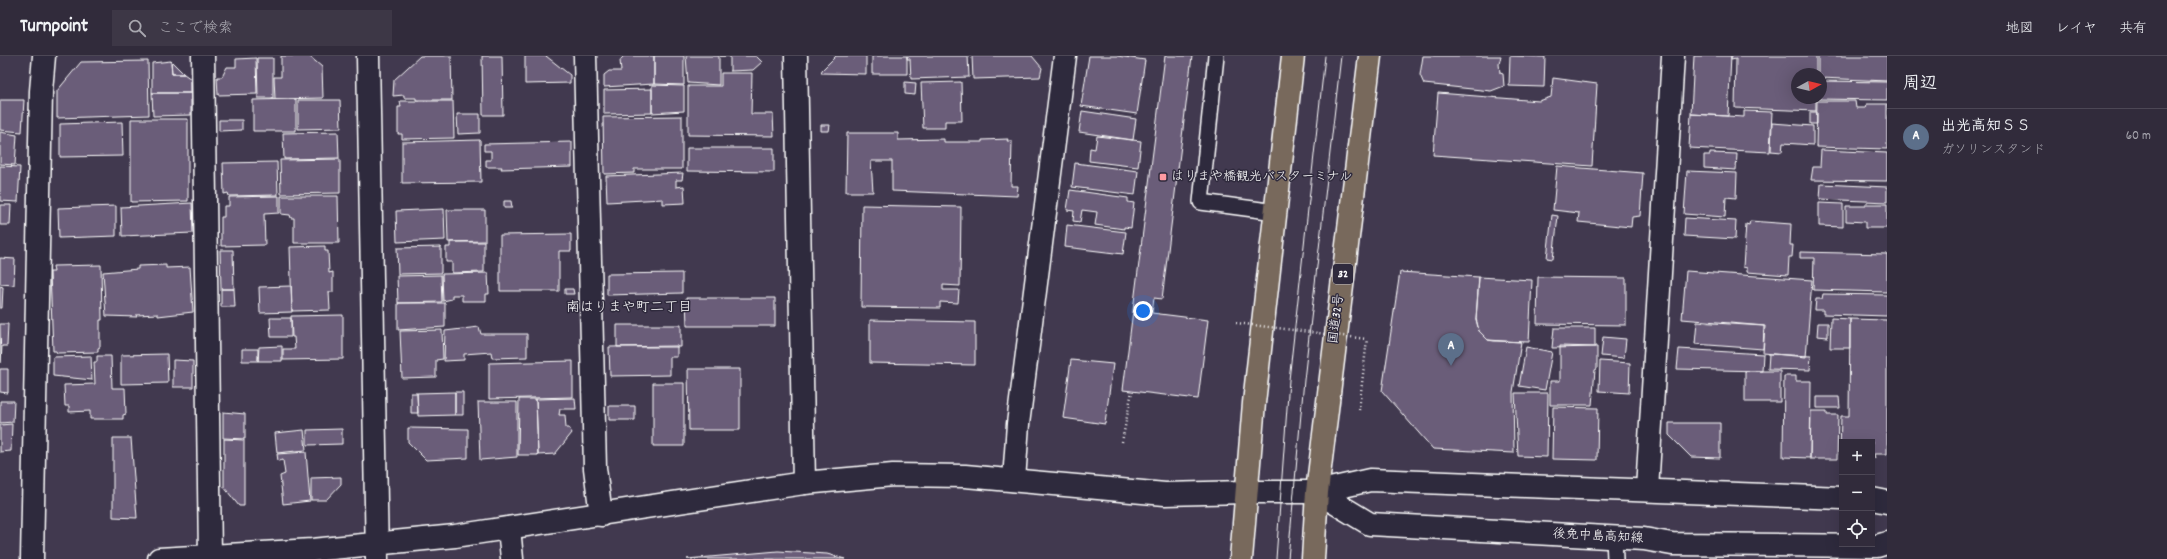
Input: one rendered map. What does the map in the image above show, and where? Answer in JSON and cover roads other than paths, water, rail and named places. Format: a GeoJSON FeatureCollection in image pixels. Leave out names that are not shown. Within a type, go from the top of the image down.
{"type":"FeatureCollection","features":[{"type":"Feature","properties":{"kind":"highway"},"geometry":{"type":"LineString","coordinates":[[1241,559],[1245,492],[1293,56]]}},
{"type":"Feature","properties":{"kind":"highway","name":"国道32号"},"geometry":{"type":"LineString","coordinates":[[1313,559],[1317,492],[1370,56]]}},
{"type":"Feature","properties":{"kind":"street"},"geometry":{"type":"LineString","coordinates":[[32,559],[41,91],[44,56]]}},
{"type":"Feature","properties":{"kind":"street"},"geometry":{"type":"LineString","coordinates":[[203,56],[210,556]]}},
{"type":"Feature","properties":{"kind":"street"},"geometry":{"type":"LineString","coordinates":[[368,56],[377,551]]}},
{"type":"Feature","properties":{"kind":"street"},"geometry":{"type":"LineString","coordinates":[[585,56],[595,468],[601,515]]}},
{"type":"Feature","properties":{"kind":"street"},"geometry":{"type":"LineString","coordinates":[[796,56],[804,483]]}},
{"type":"Feature","properties":{"kind":"street"},"geometry":{"type":"LineString","coordinates":[[1014,480],[1018,424],[1065,56]]}},
{"type":"Feature","properties":{"kind":"street"},"geometry":{"type":"LineString","coordinates":[[1647,490],[1673,56]]}},
{"type":"Feature","properties":{"kind":"street"},"geometry":{"type":"LineString","coordinates":[[159,559],[312,550],[377,551],[508,528],[804,483],[893,476],[965,476],[1165,494],[1317,492],[1370,480],[1839,498]]}},
{"type":"Feature","properties":{"kind":"street","name":"後免中島高知線"},"geometry":{"type":"LineString","coordinates":[[1317,492],[1370,524],[1614,537],[1644,539],[1672,544],[1877,546],[1887,543]]}},
{"type":"Feature","properties":{"kind":"street"},"geometry":{"type":"LineString","coordinates":[[1875,500],[1887,502]]}},
{"type":"Feature","properties":{"kind":"street"},"geometry":{"type":"LineString","coordinates":[[508,528],[512,559]]}},
{"type":"Feature","properties":{"kind":"lane"},"geometry":{"type":"LineString","coordinates":[[1216,56],[1201,202],[1276,212]]}},
{"type":"Feature","properties":{"kind":"lane"},"geometry":{"type":"LineString","coordinates":[[1614,537],[1616,559]]}},
{"type":"Feature","properties":{"kind":"tram line"},"geometry":{"type":"LineString","coordinates":[[1276,559],[1289,380],[1325,56]]}},
{"type":"Feature","properties":{"kind":"tram line"},"geometry":{"type":"LineString","coordinates":[[1288,559],[1304,380],[1341,56]]}},
{"type":"Feature","properties":{"kind":"place","name":"はりまや橋観光バスターミナル"},"geometry":{"type":"Point","coordinates":[1163,177]}},
{"type":"Feature","properties":{"kind":"place","name":"出光高知ＳＳ"},"geometry":{"type":"Point","coordinates":[1451,366]}},
{"type":"Feature","properties":{"kind":"district","name":"南はりまや町二丁目"},"geometry":{"type":"Point","coordinates":[629,308]}}]}
